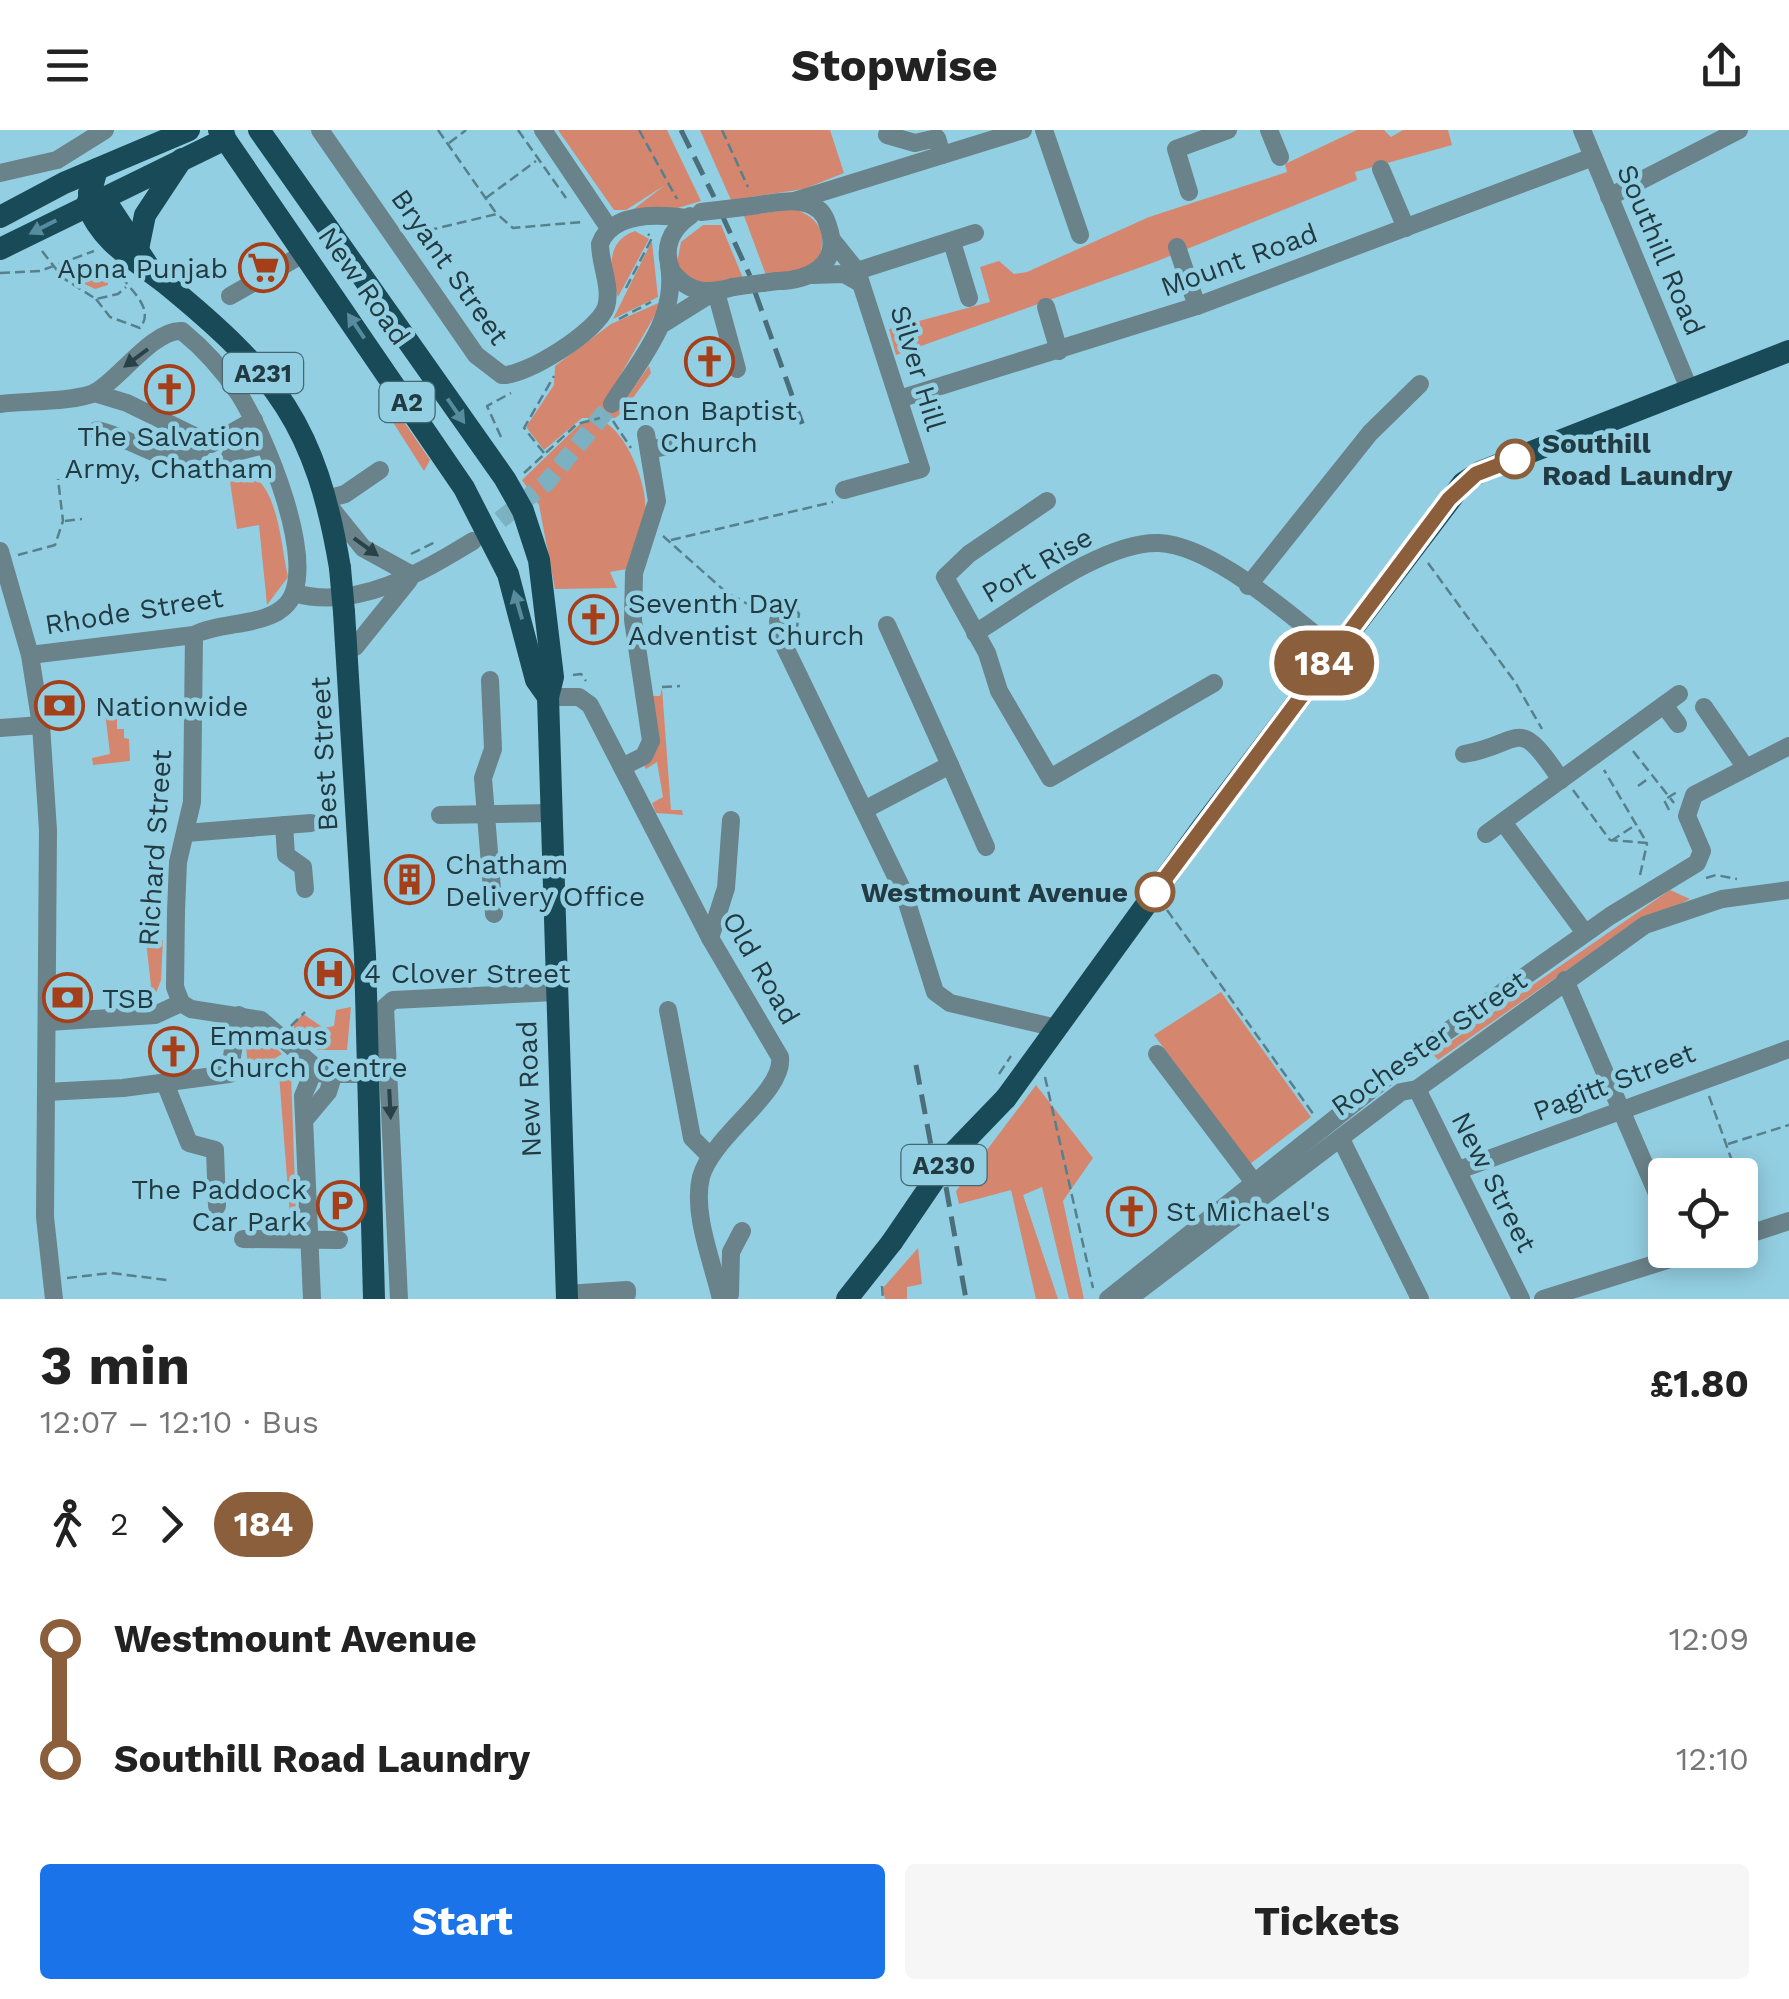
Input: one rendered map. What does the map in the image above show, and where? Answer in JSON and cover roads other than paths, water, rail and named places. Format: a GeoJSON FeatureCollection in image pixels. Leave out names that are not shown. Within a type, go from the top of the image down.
{"type":"FeatureCollection","features":[{"type":"Feature","properties":{"kind":"main road"},"geometry":{"type":"LineString","coordinates":[[93,198],[98,169],[147,130]]}},
{"type":"Feature","properties":{"kind":"main road"},"geometry":{"type":"LineString","coordinates":[[0,216],[189,130]]}},
{"type":"Feature","properties":{"kind":"main road","name":"New Road"},"geometry":{"type":"LineString","coordinates":[[259,130],[524,511],[546,600],[553,676],[548,697],[567,1297]]}},
{"type":"Feature","properties":{"kind":"main road"},"geometry":{"type":"LineString","coordinates":[[5,263],[93,198],[182,159],[222,133]]}},
{"type":"Feature","properties":{"kind":"main road","name":"New Road"},"geometry":{"type":"LineString","coordinates":[[222,133],[448,463],[492,538],[514,592],[536,680],[548,697]]}},
{"type":"Feature","properties":{"kind":"main road"},"geometry":{"type":"LineString","coordinates":[[138,249],[142,225],[159,210],[182,159]]}},
{"type":"Feature","properties":{"kind":"main road"},"geometry":{"type":"LineString","coordinates":[[46,192],[93,198]]}},
{"type":"Feature","properties":{"kind":"main road","name":"Best Street"},"geometry":{"type":"LineString","coordinates":[[93,198],[138,249],[152,273]]}},
{"type":"Feature","properties":{"kind":"main road","name":"Best Street"},"geometry":{"type":"LineString","coordinates":[[93,198],[112,245],[152,273],[254,361],[282,397],[306,438],[328,502],[340,568],[348,650],[370,1074],[374,1299]]}},
{"type":"Feature","properties":{"kind":"main road","name":"A230"},"geometry":{"type":"LineString","coordinates":[[853,1296],[952,1154],[1006,1098],[1334,649],[1470,477],[1789,351]]}},
{"type":"Feature","properties":{"kind":"street"},"geometry":{"type":"LineString","coordinates":[[1,174],[57,160],[106,130]]}},
{"type":"Feature","properties":{"kind":"street","name":"Bryant Street"},"geometry":{"type":"LineString","coordinates":[[320,130],[486,367],[502,376],[518,375],[547,357],[592,327],[604,311],[607,296],[600,248],[605,222]]}},
{"type":"Feature","properties":{"kind":"street"},"geometry":{"type":"LineString","coordinates":[[542,130],[605,222],[691,216],[794,201],[840,186],[944,141]]}},
{"type":"Feature","properties":{"kind":"street"},"geometry":{"type":"LineString","coordinates":[[886,135],[915,143],[1024,130]]}},
{"type":"Feature","properties":{"kind":"street"},"geometry":{"type":"LineString","coordinates":[[1044,130],[1080,236]]}},
{"type":"Feature","properties":{"kind":"street"},"geometry":{"type":"LineString","coordinates":[[1188,192],[1176,149],[1228,130]]}},
{"type":"Feature","properties":{"kind":"street"},"geometry":{"type":"LineString","coordinates":[[1270,130],[1280,157]]}},
{"type":"Feature","properties":{"kind":"street","name":"Southill Road"},"geometry":{"type":"LineString","coordinates":[[1582,130],[1690,391]]}},
{"type":"Feature","properties":{"kind":"street"},"geometry":{"type":"LineString","coordinates":[[1609,197],[1739,130]]}},
{"type":"Feature","properties":{"kind":"street","name":"Mount Road"},"geometry":{"type":"LineString","coordinates":[[899,399],[1197,306],[1593,157]]}},
{"type":"Feature","properties":{"kind":"street"},"geometry":{"type":"LineString","coordinates":[[1381,169],[1406,228]]}},
{"type":"Feature","properties":{"kind":"street"},"geometry":{"type":"LineString","coordinates":[[826,219],[827,207],[840,186]]}},
{"type":"Feature","properties":{"kind":"street"},"geometry":{"type":"LineString","coordinates":[[794,201],[818,208],[832,240],[828,258],[812,275]]}},
{"type":"Feature","properties":{"kind":"street"},"geometry":{"type":"LineString","coordinates":[[664,255],[673,233],[691,216]]}},
{"type":"Feature","properties":{"kind":"street"},"geometry":{"type":"LineString","coordinates":[[612,404],[664,324],[670,299],[660,232],[640,219]]}},
{"type":"Feature","properties":{"kind":"street"},"geometry":{"type":"LineString","coordinates":[[859,277],[975,233]]}},
{"type":"Feature","properties":{"kind":"street","name":"Silver Hill"},"geometry":{"type":"LineString","coordinates":[[832,240],[859,277],[921,469],[852,488]]}},
{"type":"Feature","properties":{"kind":"street"},"geometry":{"type":"LineString","coordinates":[[952,242],[968,298]]}},
{"type":"Feature","properties":{"kind":"street"},"geometry":{"type":"LineString","coordinates":[[1177,247],[1197,306]]}},
{"type":"Feature","properties":{"kind":"street"},"geometry":{"type":"LineString","coordinates":[[230,296],[305,253]]}},
{"type":"Feature","properties":{"kind":"street"},"geometry":{"type":"LineString","coordinates":[[664,255],[688,288],[720,290]]}},
{"type":"Feature","properties":{"kind":"street","name":"Silver Hill"},"geometry":{"type":"LineString","coordinates":[[720,290],[812,275],[859,277]]}},
{"type":"Feature","properties":{"kind":"street"},"geometry":{"type":"LineString","coordinates":[[664,324],[720,290]]}},
{"type":"Feature","properties":{"kind":"street"},"geometry":{"type":"LineString","coordinates":[[720,290],[737,370]]}},
{"type":"Feature","properties":{"kind":"street"},"geometry":{"type":"LineString","coordinates":[[1046,307],[1059,350]]}},
{"type":"Feature","properties":{"kind":"street"},"geometry":{"type":"LineString","coordinates":[[94,393],[171,332],[182,331],[217,365],[254,420],[264,445],[291,527],[298,578],[294,593],[313,597],[367,592],[412,575],[473,541]]}},
{"type":"Feature","properties":{"kind":"street"},"geometry":{"type":"LineString","coordinates":[[1248,586],[1370,433],[1420,384]]}},
{"type":"Feature","properties":{"kind":"street"},"geometry":{"type":"LineString","coordinates":[[0,404],[94,393],[125,402],[206,443],[218,443],[254,420]]}},
{"type":"Feature","properties":{"kind":"street"},"geometry":{"type":"LineString","coordinates":[[97,430],[118,434],[168,460],[193,459],[206,443]]}},
{"type":"Feature","properties":{"kind":"street"},"geometry":{"type":"LineString","coordinates":[[622,767],[646,754],[651,741],[633,620],[634,573],[658,498],[648,442],[672,445]]}},
{"type":"Feature","properties":{"kind":"street"},"geometry":{"type":"LineString","coordinates":[[224,468],[232,453],[264,445]]}},
{"type":"Feature","properties":{"kind":"street"},"geometry":{"type":"LineString","coordinates":[[380,470],[328,502],[363,548],[412,575]]}},
{"type":"Feature","properties":{"kind":"street","name":"Port Rise"},"geometry":{"type":"LineString","coordinates":[[1046,501],[969,554],[945,577],[975,632],[999,691],[1050,778],[1214,683]]}},
{"type":"Feature","properties":{"kind":"street","name":"Port Rise"},"geometry":{"type":"LineString","coordinates":[[975,632],[1101,558],[1142,544],[1164,544],[1192,552],[1248,586],[1334,649]]}},
{"type":"Feature","properties":{"kind":"street"},"geometry":{"type":"LineString","coordinates":[[1,555],[30,655],[42,725],[48,830],[45,1216],[54,1299]]}},
{"type":"Feature","properties":{"kind":"street"},"geometry":{"type":"LineString","coordinates":[[348,650],[355,647],[412,575]]}},
{"type":"Feature","properties":{"kind":"street","name":"Rhode Street"},"geometry":{"type":"LineString","coordinates":[[30,655],[194,635],[210,619],[272,614],[283,608],[294,593]]}},
{"type":"Feature","properties":{"kind":"street"},"geometry":{"type":"LineString","coordinates":[[778,621],[782,640],[907,899],[935,992],[953,1004],[1057,1028]]}},
{"type":"Feature","properties":{"kind":"street"},"geometry":{"type":"LineString","coordinates":[[887,625],[986,847]]}},
{"type":"Feature","properties":{"kind":"street","name":"Richard Street"},"geometry":{"type":"LineString","coordinates":[[182,1002],[175,986],[176,912],[178,862],[188,827],[194,635]]}},
{"type":"Feature","properties":{"kind":"street"},"geometry":{"type":"LineString","coordinates":[[490,680],[493,749],[483,778],[494,914]]}},
{"type":"Feature","properties":{"kind":"street","name":"Old Road"},"geometry":{"type":"LineString","coordinates":[[548,697],[584,698],[710,938],[781,1060],[775,1080],[710,1156],[699,1192],[721,1299]]}},
{"type":"Feature","properties":{"kind":"street"},"geometry":{"type":"LineString","coordinates":[[1486,834],[1568,784],[1671,700],[1678,724]]}},
{"type":"Feature","properties":{"kind":"street"},"geometry":{"type":"LineString","coordinates":[[1704,707],[1746,768]]}},
{"type":"Feature","properties":{"kind":"street"},"geometry":{"type":"LineString","coordinates":[[0,728],[42,725]]}},
{"type":"Feature","properties":{"kind":"street"},"geometry":{"type":"LineString","coordinates":[[1464,754],[1484,750],[1504,736],[1524,738],[1542,751],[1568,784]]}},
{"type":"Feature","properties":{"kind":"street"},"geometry":{"type":"LineString","coordinates":[[1101,1296],[1586,933],[1692,867],[1702,854],[1688,820],[1692,798],[1789,746]]}},
{"type":"Feature","properties":{"kind":"street"},"geometry":{"type":"LineString","coordinates":[[864,810],[950,766]]}},
{"type":"Feature","properties":{"kind":"street"},"geometry":{"type":"LineString","coordinates":[[440,815],[553,813]]}},
{"type":"Feature","properties":{"kind":"street"},"geometry":{"type":"LineString","coordinates":[[710,938],[726,888],[731,820]]}},
{"type":"Feature","properties":{"kind":"street"},"geometry":{"type":"LineString","coordinates":[[1503,822],[1586,933]]}},
{"type":"Feature","properties":{"kind":"street"},"geometry":{"type":"LineString","coordinates":[[188,827],[206,824],[212,830],[311,823]]}},
{"type":"Feature","properties":{"kind":"street"},"geometry":{"type":"LineString","coordinates":[[284,825],[286,855],[303,866],[305,890]]}},
{"type":"Feature","properties":{"kind":"street","name":"Rochester Street"},"geometry":{"type":"LineString","coordinates":[[1128,1299],[1402,1091],[1417,1089],[1634,932],[1671,914],[1731,897],[1789,890]]}},
{"type":"Feature","properties":{"kind":"street"},"geometry":{"type":"LineString","coordinates":[[1565,980],[1648,1171]]}},
{"type":"Feature","properties":{"kind":"street"},"geometry":{"type":"LineString","coordinates":[[400,1299],[386,1007],[393,1000],[556,992]]}},
{"type":"Feature","properties":{"kind":"street"},"geometry":{"type":"LineString","coordinates":[[49,1022],[155,1015],[182,1002],[192,1009],[239,1015],[274,1027],[324,1073]]}},
{"type":"Feature","properties":{"kind":"street"},"geometry":{"type":"LineString","coordinates":[[668,1010],[692,1138],[710,1156]]}},
{"type":"Feature","properties":{"kind":"street"},"geometry":{"type":"LineString","coordinates":[[46,1092],[165,1084],[229,1074],[239,1015]]}},
{"type":"Feature","properties":{"kind":"street","name":"Pagitt Street"},"geometry":{"type":"LineString","coordinates":[[1459,1170],[1789,1048]]}},
{"type":"Feature","properties":{"kind":"street"},"geometry":{"type":"LineString","coordinates":[[1158,1054],[1253,1181]]}},
{"type":"Feature","properties":{"kind":"street"},"geometry":{"type":"LineString","coordinates":[[312,1299],[303,1087],[324,1073],[370,1074]]}},
{"type":"Feature","properties":{"kind":"street"},"geometry":{"type":"LineString","coordinates":[[165,1084],[188,1144],[215,1150],[217,1206]]}},
{"type":"Feature","properties":{"kind":"street","name":"New Street"},"geometry":{"type":"LineString","coordinates":[[1417,1089],[1521,1299]]}},
{"type":"Feature","properties":{"kind":"street"},"geometry":{"type":"LineString","coordinates":[[1341,1139],[1420,1299]]}},
{"type":"Feature","properties":{"kind":"street"},"geometry":{"type":"LineString","coordinates":[[1758,1232],[1788,1227]]}},
{"type":"Feature","properties":{"kind":"street"},"geometry":{"type":"LineString","coordinates":[[721,1299],[730,1294],[731,1252],[742,1232]]}},
{"type":"Feature","properties":{"kind":"street"},"geometry":{"type":"LineString","coordinates":[[243,1239],[339,1240]]}},
{"type":"Feature","properties":{"kind":"street"},"geometry":{"type":"LineString","coordinates":[[1543,1299],[1648,1265]]}},
{"type":"Feature","properties":{"kind":"street"},"geometry":{"type":"LineString","coordinates":[[567,1297],[626,1290],[627,1294]]}},
{"type":"Feature","properties":{"kind":"tunnel"},"geometry":{"type":"LineString","coordinates":[[479,537],[546,483],[612,404]]}},
{"type":"Feature","properties":{"kind":"railway"},"geometry":{"type":"LineString","coordinates":[[681,130],[714,197]]}},
{"type":"Feature","properties":{"kind":"railway"},"geometry":{"type":"LineString","coordinates":[[722,215],[750,276]]}},
{"type":"Feature","properties":{"kind":"railway"},"geometry":{"type":"LineString","coordinates":[[755,292],[803,426]]}},
{"type":"Feature","properties":{"kind":"railway"},"geometry":{"type":"LineString","coordinates":[[916,1065],[933,1156]]}},
{"type":"Feature","properties":{"kind":"railway"},"geometry":{"type":"LineString","coordinates":[[946,1187],[966,1299]]}},
{"type":"Feature","properties":{"kind":"place","name":"Apna Punjab"},"geometry":{"type":"Point","coordinates":[263,268]}},
{"type":"Feature","properties":{"kind":"place","name":"Enon Baptist Church"},"geometry":{"type":"Point","coordinates":[709,362]}},
{"type":"Feature","properties":{"kind":"place","name":"The Salvation Army, Chatham"},"geometry":{"type":"Point","coordinates":[169,389]}},
{"type":"Feature","properties":{"kind":"place","name":"Southill Road Laundry"},"geometry":{"type":"Point","coordinates":[1515,459]}},
{"type":"Feature","properties":{"kind":"place","name":"Seventh Day Adventist Church"},"geometry":{"type":"Point","coordinates":[593,619]}},
{"type":"Feature","properties":{"kind":"place","name":"Nationwide"},"geometry":{"type":"Point","coordinates":[60,706]}},
{"type":"Feature","properties":{"kind":"place","name":"Chatham Delivery Office"},"geometry":{"type":"Point","coordinates":[410,880]}},
{"type":"Feature","properties":{"kind":"place","name":"Westmount Avenue"},"geometry":{"type":"Point","coordinates":[1155,892]}},
{"type":"Feature","properties":{"kind":"place","name":"4 Clover Street"},"geometry":{"type":"Point","coordinates":[329,973]}},
{"type":"Feature","properties":{"kind":"place","name":"TSB"},"geometry":{"type":"Point","coordinates":[67,998]}},
{"type":"Feature","properties":{"kind":"place","name":"Emmaus Church Centre"},"geometry":{"type":"Point","coordinates":[174,1051]}},
{"type":"Feature","properties":{"kind":"place","name":"The Paddock Car Park"},"geometry":{"type":"Point","coordinates":[342,1205]}},
{"type":"Feature","properties":{"kind":"place","name":"St Michael's"},"geometry":{"type":"Point","coordinates":[1131,1211]}}]}
